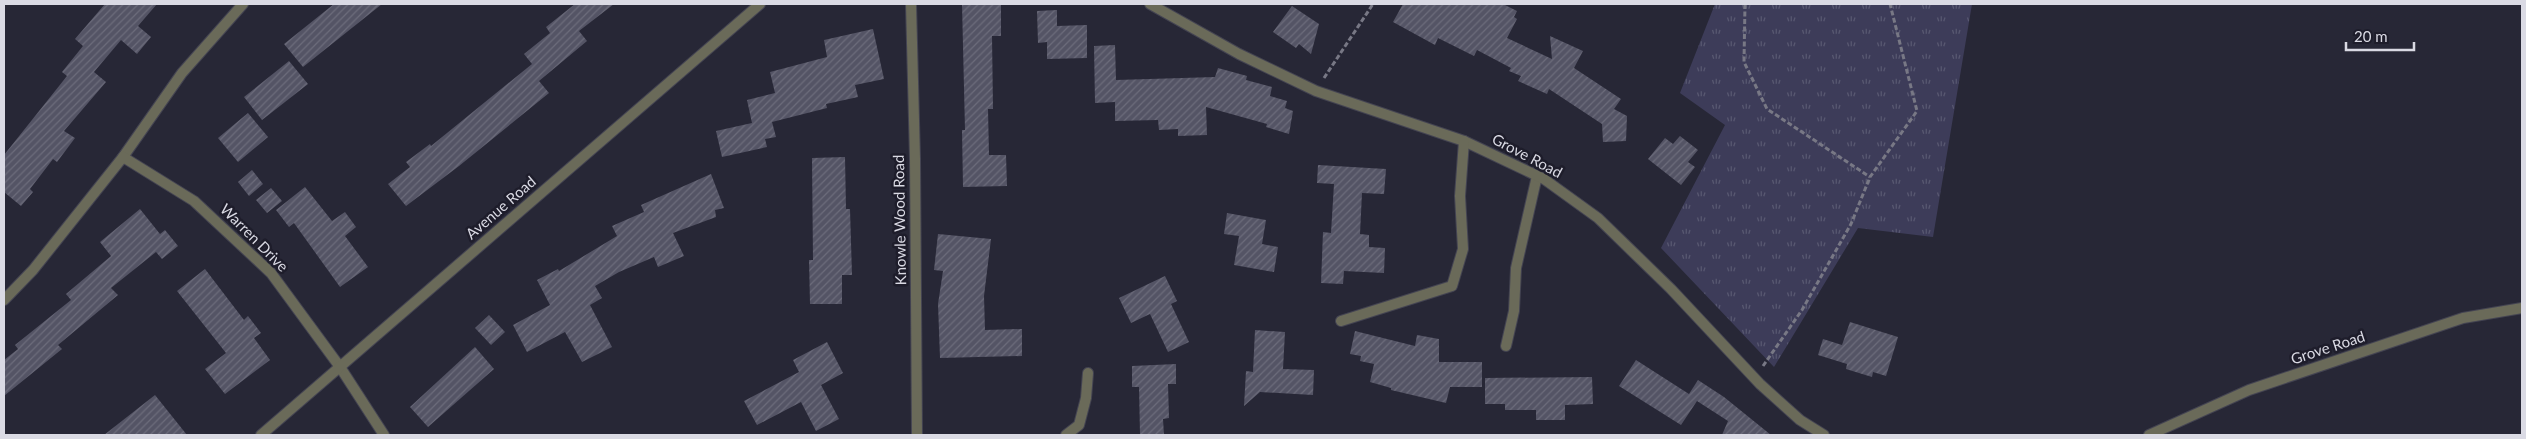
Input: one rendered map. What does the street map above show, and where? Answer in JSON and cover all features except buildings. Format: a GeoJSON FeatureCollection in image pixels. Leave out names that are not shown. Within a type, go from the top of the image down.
{"type":"FeatureCollection","features":[{"type":"Feature","properties":{"kind":"street"},"geometry":{"type":"LineString","coordinates":[[4,300],[33,270],[122,157],[182,73],[243,4]]}},
{"type":"Feature","properties":{"kind":"street","name":"Avenue Road"},"geometry":{"type":"LineString","coordinates":[[261,435],[760,4]]}},
{"type":"Feature","properties":{"kind":"street","name":"Knowle Wood Road"},"geometry":{"type":"LineString","coordinates":[[911,4],[918,435]]}},
{"type":"Feature","properties":{"kind":"street","name":"Grove Road"},"geometry":{"type":"LineString","coordinates":[[1150,4],[1239,54],[1316,91],[1464,140],[1537,176],[1598,218],[1671,289],[1760,384],[1800,420],[1824,435]]}},
{"type":"Feature","properties":{"kind":"street"},"geometry":{"type":"LineString","coordinates":[[1341,321],[1452,286],[1463,249],[1460,196],[1464,140]]}},
{"type":"Feature","properties":{"kind":"street","name":"Warren Drive"},"geometry":{"type":"LineString","coordinates":[[122,157],[194,201],[264,266],[340,367],[384,435]]}},
{"type":"Feature","properties":{"kind":"street"},"geometry":{"type":"LineString","coordinates":[[1506,346],[1514,311],[1516,268],[1537,176]]}},
{"type":"Feature","properties":{"kind":"street","name":"Grove Road"},"geometry":{"type":"LineString","coordinates":[[2149,435],[2249,390],[2463,318],[2522,308]]}},
{"type":"Feature","properties":{"kind":"street"},"geometry":{"type":"LineString","coordinates":[[1066,435],[1079,425],[1086,398],[1088,374]]}},
{"type":"Feature","properties":{"kind":"path"},"geometry":{"type":"LineString","coordinates":[[1316,91],[1374,4]]}},
{"type":"Feature","properties":{"kind":"path"},"geometry":{"type":"LineString","coordinates":[[1745,4],[1744,62],[1767,109],[1870,177]]}},
{"type":"Feature","properties":{"kind":"path"},"geometry":{"type":"LineString","coordinates":[[1760,371],[1802,310],[1851,224],[1870,177],[1917,111],[1890,4]]}},
{"type":"Feature","properties":{"kind":"green space"},"geometry":{"type":"Polygon","coordinates":[[[1715,4],[1972,4],[1933,237],[1858,228],[1774,367],[1661,248],[1725,125],[1680,93],[1715,4]]]}}]}
